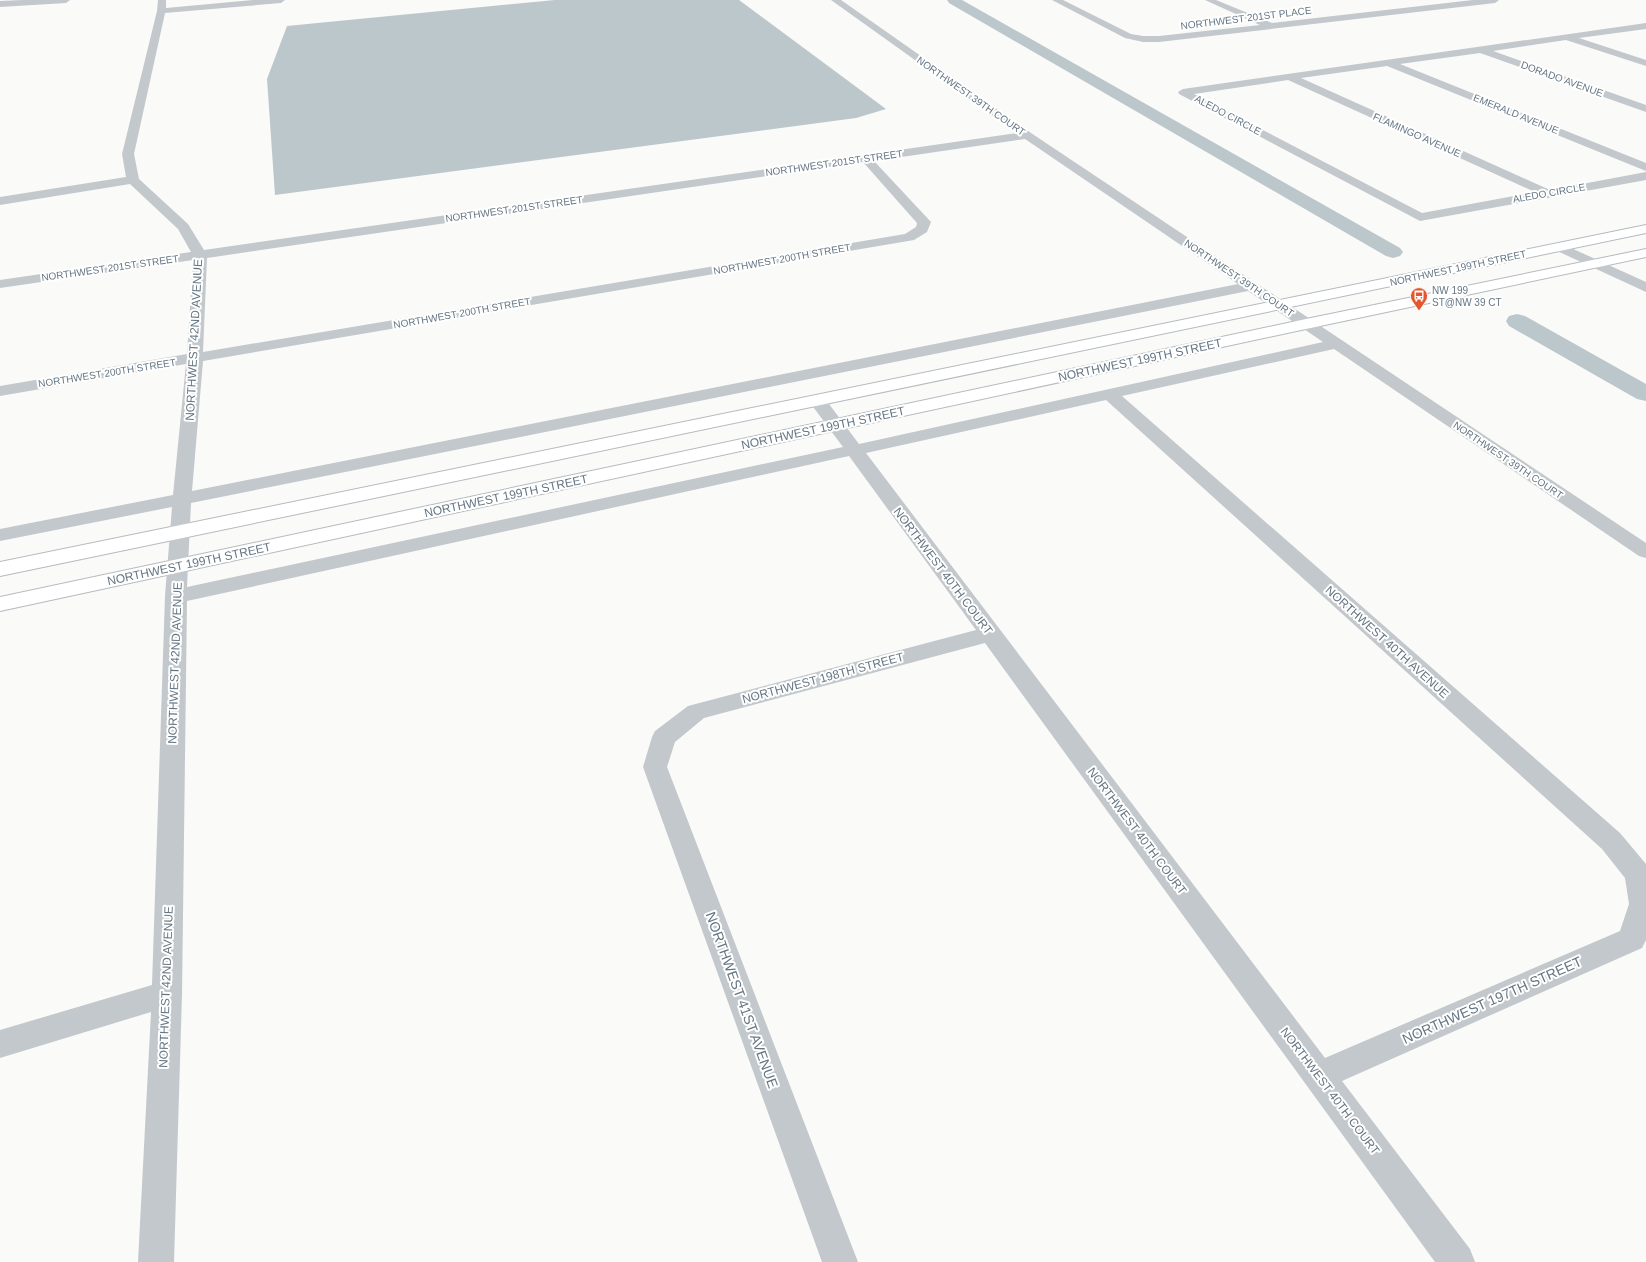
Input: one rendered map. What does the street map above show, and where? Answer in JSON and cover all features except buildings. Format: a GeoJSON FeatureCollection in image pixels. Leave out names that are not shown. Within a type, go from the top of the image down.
{"type":"FeatureCollection","features":[{"type":"Feature","properties":{"kind":"main road","name":"NORTHWEST 199TH STREET"},"geometry":{"type":"LineString","coordinates":[[0,569],[1646,229]]}},
{"type":"Feature","properties":{"kind":"main road","name":"NORTHWEST 199TH STREET"},"geometry":{"type":"LineString","coordinates":[[0,604],[1646,252]]}},
{"type":"Feature","properties":{"kind":"street"},"geometry":{"type":"LineString","coordinates":[[0,4],[66,0]]}},
{"type":"Feature","properties":{"kind":"street"},"geometry":{"type":"LineString","coordinates":[[0,201],[133,180],[128,154],[162,5],[281,0]]}},
{"type":"Feature","properties":{"kind":"street","name":"NORTHWEST 39TH COURT"},"geometry":{"type":"LineString","coordinates":[[835,0],[1027,135],[1335,344],[1646,552]]}},
{"type":"Feature","properties":{"kind":"street","name":"NORTHWEST 201ST PLACE"},"geometry":{"type":"LineString","coordinates":[[1056,0],[1128,36],[1143,39],[1159,39],[1495,0]]}},
{"type":"Feature","properties":{"kind":"street"},"geometry":{"type":"LineString","coordinates":[[1209,0],[1272,26]]}},
{"type":"Feature","properties":{"kind":"street"},"geometry":{"type":"LineString","coordinates":[[1372,5],[1392,12]]}},
{"type":"Feature","properties":{"kind":"street","name":"ALEDO CIRCLE"},"geometry":{"type":"LineString","coordinates":[[1646,26],[1564,36],[1183,92],[1420,217],[1646,176]]}},
{"type":"Feature","properties":{"kind":"street"},"geometry":{"type":"LineString","coordinates":[[1564,36],[1646,63]]}},
{"type":"Feature","properties":{"kind":"street","name":"DORADO AVENUE"},"geometry":{"type":"LineString","coordinates":[[1479,49],[1646,109]]}},
{"type":"Feature","properties":{"kind":"street","name":"EMERALD AVENUE"},"geometry":{"type":"LineString","coordinates":[[1385,62],[1646,167]]}},
{"type":"Feature","properties":{"kind":"street","name":"FLAMINGO AVENUE"},"geometry":{"type":"LineString","coordinates":[[1287,76],[1547,194]]}},
{"type":"Feature","properties":{"kind":"street","name":"NORTHWEST 201ST STREET"},"geometry":{"type":"LineString","coordinates":[[0,284],[1027,135]]}},
{"type":"Feature","properties":{"kind":"street","name":"NORTHWEST 200TH STREET"},"geometry":{"type":"LineString","coordinates":[[0,391],[910,237],[922,229],[924,222],[865,158]]}},
{"type":"Feature","properties":{"kind":"street","name":"NORTHWEST 42ND AVENUE"},"geometry":{"type":"LineString","coordinates":[[133,180],[183,228],[200,255],[195,358],[182,498],[176,596],[167,994],[156,1262]]}},
{"type":"Feature","properties":{"kind":"street"},"geometry":{"type":"LineString","coordinates":[[1560,247],[1646,288]]}},
{"type":"Feature","properties":{"kind":"street"},"geometry":{"type":"LineString","coordinates":[[1625,278],[1646,273]]}},
{"type":"Feature","properties":{"kind":"street"},"geometry":{"type":"LineString","coordinates":[[0,535],[1250,286]]}},
{"type":"Feature","properties":{"kind":"street"},"geometry":{"type":"LineString","coordinates":[[176,596],[854,450],[1335,344]]}},
{"type":"Feature","properties":{"kind":"street","name":"NORTHWEST 40TH AVENUE"},"geometry":{"type":"LineString","coordinates":[[1109,394],[1611,841],[1638,874],[1643,904]]}},
{"type":"Feature","properties":{"kind":"street","name":"NORTHWEST 40TH COURT"},"geometry":{"type":"LineString","coordinates":[[817,400],[1457,1262]]}},
{"type":"Feature","properties":{"kind":"street","name":"NORTHWEST 198TH STREET"},"geometry":{"type":"LineString","coordinates":[[664,737],[696,712],[990,634]]}},
{"type":"Feature","properties":{"kind":"street","name":"NORTHWEST 41ST AVENUE"},"geometry":{"type":"LineString","coordinates":[[664,737],[655,767],[840,1262]]}},
{"type":"Feature","properties":{"kind":"street","name":"NORTHWEST 197TH STREET"},"geometry":{"type":"LineString","coordinates":[[1319,1076],[1632,939],[1643,904]]}},
{"type":"Feature","properties":{"kind":"street"},"geometry":{"type":"LineString","coordinates":[[0,1044],[167,994]]}},
{"type":"Feature","properties":{"kind":"shaded area"},"geometry":{"type":"Polygon","coordinates":[[[555,0],[739,0],[886,109],[856,118],[275,195],[267,79],[287,26],[555,0]]]}},
{"type":"Feature","properties":{"kind":"waterway"},"geometry":{"type":"LineString","coordinates":[[953,0],[1393,252]]}},
{"type":"Feature","properties":{"kind":"waterway"},"geometry":{"type":"LineString","coordinates":[[1517,321],[1646,394]]}},
{"type":"Feature","properties":{"kind":"place","name":"NW 199 ST@NW 39 CT"},"geometry":{"type":"Point","coordinates":[1419,311]}}]}
